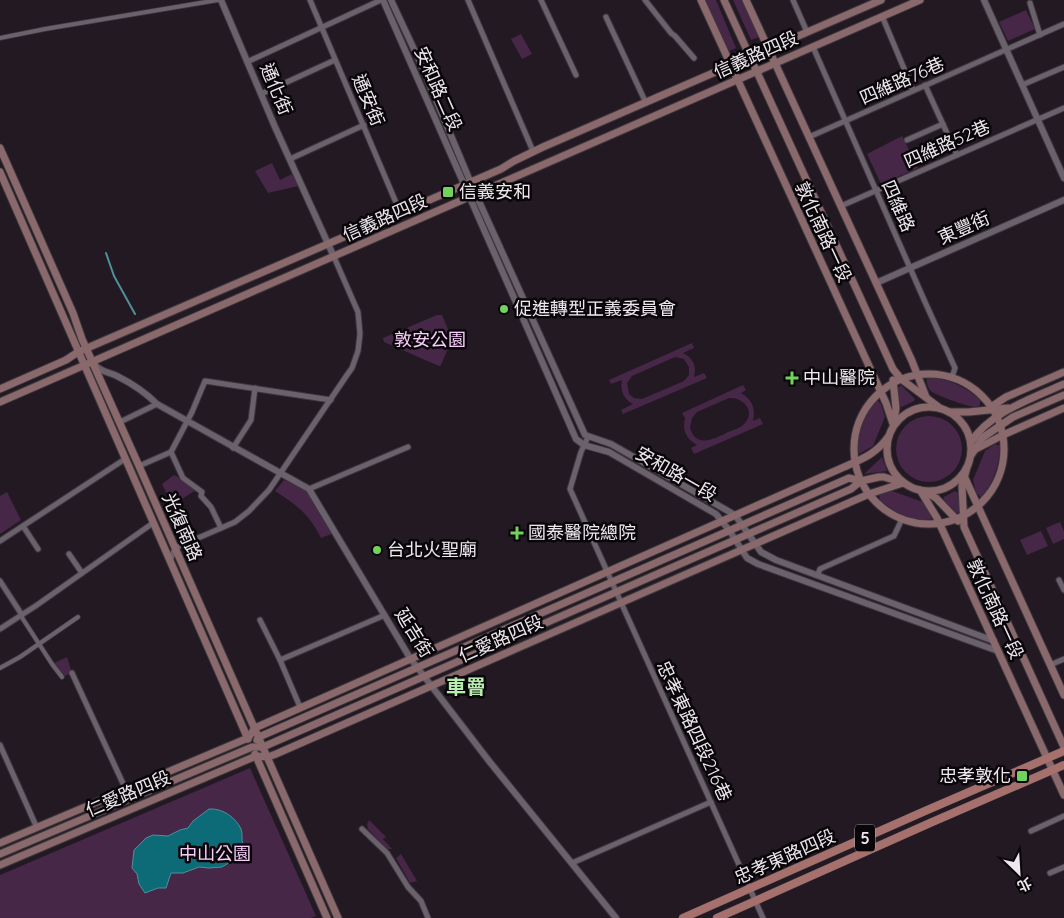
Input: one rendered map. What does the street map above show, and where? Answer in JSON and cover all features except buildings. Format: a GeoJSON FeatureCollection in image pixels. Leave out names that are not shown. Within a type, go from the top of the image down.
{"type":"FeatureCollection","features":[{"type":"Feature","properties":{"kind":"main road","name":"敦化南路一段"},"geometry":{"type":"LineString","coordinates":[[701,0],[890,412],[892,427]]}},
{"type":"Feature","properties":{"kind":"main road","name":"敦化南路一段"},"geometry":{"type":"LineString","coordinates":[[724,0],[893,369],[902,379],[940,408]]}},
{"type":"Feature","properties":{"kind":"main road","name":"敦化南路一段"},"geometry":{"type":"LineString","coordinates":[[746,0],[876,283],[926,397]]}},
{"type":"Feature","properties":{"kind":"main road","name":"信義路四段"},"geometry":{"type":"LineString","coordinates":[[0,402],[334,257],[470,189],[533,151],[881,0]]}},
{"type":"Feature","properties":{"kind":"main road","name":"信義路四段"},"geometry":{"type":"LineString","coordinates":[[0,389],[66,360],[78,352],[400,212],[470,189],[737,80],[920,0]]}},
{"type":"Feature","properties":{"kind":"main road","name":"光復南路"},"geometry":{"type":"LineString","coordinates":[[0,148],[70,306],[92,363],[176,548],[338,918]]}},
{"type":"Feature","properties":{"kind":"main road","name":"光復南路"},"geometry":{"type":"LineString","coordinates":[[0,172],[124,459],[327,918]]}},
{"type":"Feature","properties":{"kind":"main road","name":"敦化南路一段"},"geometry":{"type":"LineString","coordinates":[[892,427],[896,408],[893,369]]}},
{"type":"Feature","properties":{"kind":"main road"},"geometry":{"type":"LineString","coordinates":[[992,408],[1006,397],[1064,372]]}},
{"type":"Feature","properties":{"kind":"main road"},"geometry":{"type":"LineString","coordinates":[[935,374],[952,377],[973,388],[984,398],[997,417],[1003,435],[1003,461],[1000,473],[989,494],[978,506],[960,517],[939,523],[922,524],[902,519],[883,509],[868,494],[861,481],[855,462],[854,439],[858,424],[867,406],[880,392],[894,383],[917,375],[935,374]]}},
{"type":"Feature","properties":{"kind":"main road"},"geometry":{"type":"LineString","coordinates":[[971,442],[980,431],[1009,408],[1064,384]]}},
{"type":"Feature","properties":{"kind":"main road"},"geometry":{"type":"LineString","coordinates":[[970,457],[982,438],[1013,417],[1064,395]]}},
{"type":"Feature","properties":{"kind":"main road"},"geometry":{"type":"LineString","coordinates":[[920,490],[931,491],[947,486],[967,468],[970,457],[971,442],[964,425],[950,412],[940,408],[924,407],[908,412],[892,427],[888,437],[887,454],[890,466],[904,484],[936,498],[960,517]]}},
{"type":"Feature","properties":{"kind":"main road"},"geometry":{"type":"LineString","coordinates":[[950,412],[1009,408]]}},
{"type":"Feature","properties":{"kind":"main road"},"geometry":{"type":"LineString","coordinates":[[974,450],[1064,408]]}},
{"type":"Feature","properties":{"kind":"main road","name":"仁愛路四段"},"geometry":{"type":"LineString","coordinates":[[255,728],[855,462],[874,453],[888,437]]}},
{"type":"Feature","properties":{"kind":"main road","name":"敦化南路一段"},"geometry":{"type":"LineString","coordinates":[[967,468],[962,486],[960,517],[1064,747]]}},
{"type":"Feature","properties":{"kind":"main road","name":"仁愛路四段"},"geometry":{"type":"LineString","coordinates":[[252,746],[259,737],[849,478],[861,481],[884,477],[904,484]]}},
{"type":"Feature","properties":{"kind":"main road","name":"敦化南路一段"},"geometry":{"type":"LineString","coordinates":[[964,478],[1064,695]]}},
{"type":"Feature","properties":{"kind":"main road","name":"仁愛路四段"},"geometry":{"type":"LineString","coordinates":[[0,854],[252,746],[263,747],[854,488],[861,481]]}},
{"type":"Feature","properties":{"kind":"main road","name":"仁愛路四段"},"geometry":{"type":"LineString","coordinates":[[0,865],[256,756],[268,757],[868,494],[904,484]]}},
{"type":"Feature","properties":{"kind":"main road","name":"敦化南路一段"},"geometry":{"type":"LineString","coordinates":[[920,490],[933,508],[1064,796]]}},
{"type":"Feature","properties":{"kind":"main road"},"geometry":{"type":"LineString","coordinates":[[248,738],[255,728]]}},
{"type":"Feature","properties":{"kind":"main road","name":"仁愛路四段"},"geometry":{"type":"LineString","coordinates":[[0,843],[248,738]]}},
{"type":"Feature","properties":{"kind":"main road","name":"忠孝東路四段"},"geometry":{"type":"LineString","coordinates":[[683,918],[1064,751]]}},
{"type":"Feature","properties":{"kind":"main road","name":"忠孝東路四段"},"geometry":{"type":"LineString","coordinates":[[717,918],[1064,765]]}},
{"type":"Feature","properties":{"kind":"street"},"geometry":{"type":"LineString","coordinates":[[0,38],[219,0]]}},
{"type":"Feature","properties":{"kind":"street","name":"通化街"},"geometry":{"type":"LineString","coordinates":[[219,0],[334,257]]}},
{"type":"Feature","properties":{"kind":"street","name":"通安街"},"geometry":{"type":"LineString","coordinates":[[310,0],[400,212]]}},
{"type":"Feature","properties":{"kind":"street"},"geometry":{"type":"LineString","coordinates":[[248,62],[382,0]]}},
{"type":"Feature","properties":{"kind":"street","name":"安和路二段"},"geometry":{"type":"LineString","coordinates":[[382,0],[470,189]]}},
{"type":"Feature","properties":{"kind":"street","name":"安和路二段"},"geometry":{"type":"LineString","coordinates":[[391,0],[420,62],[470,189]]}},
{"type":"Feature","properties":{"kind":"street"},"geometry":{"type":"LineString","coordinates":[[468,0],[533,151]]}},
{"type":"Feature","properties":{"kind":"street"},"geometry":{"type":"LineString","coordinates":[[541,0],[576,75]]}},
{"type":"Feature","properties":{"kind":"street"},"geometry":{"type":"LineString","coordinates":[[644,0],[671,34],[675,36],[694,58]]}},
{"type":"Feature","properties":{"kind":"street"},"geometry":{"type":"LineString","coordinates":[[793,0],[807,32]]}},
{"type":"Feature","properties":{"kind":"street"},"geometry":{"type":"LineString","coordinates":[[984,0],[1064,178]]}},
{"type":"Feature","properties":{"kind":"street"},"geometry":{"type":"LineString","coordinates":[[1030,4],[1040,35]]}},
{"type":"Feature","properties":{"kind":"street"},"geometry":{"type":"LineString","coordinates":[[882,16],[913,90]]}},
{"type":"Feature","properties":{"kind":"street"},"geometry":{"type":"LineString","coordinates":[[606,18],[646,103]]}},
{"type":"Feature","properties":{"kind":"street","name":"四維路76巷"},"geometry":{"type":"LineString","coordinates":[[809,137],[1064,24]]}},
{"type":"Feature","properties":{"kind":"street","name":"四維路"},"geometry":{"type":"LineString","coordinates":[[813,47],[955,368],[952,377]]}},
{"type":"Feature","properties":{"kind":"street"},"geometry":{"type":"LineString","coordinates":[[261,94],[335,60]]}},
{"type":"Feature","properties":{"kind":"street"},"geometry":{"type":"LineString","coordinates":[[1022,85],[1064,67]]}},
{"type":"Feature","properties":{"kind":"street"},"geometry":{"type":"LineString","coordinates":[[925,85],[957,155]]}},
{"type":"Feature","properties":{"kind":"street","name":"四維路52巷"},"geometry":{"type":"LineString","coordinates":[[840,206],[1064,108]]}},
{"type":"Feature","properties":{"kind":"street"},"geometry":{"type":"LineString","coordinates":[[907,140],[943,124]]}},
{"type":"Feature","properties":{"kind":"street"},"geometry":{"type":"LineString","coordinates":[[290,159],[364,125]]}},
{"type":"Feature","properties":{"kind":"street"},"geometry":{"type":"LineString","coordinates":[[470,189],[584,433],[588,437]]}},
{"type":"Feature","properties":{"kind":"street"},"geometry":{"type":"LineString","coordinates":[[470,189],[575,437],[584,445]]}},
{"type":"Feature","properties":{"kind":"street","name":"東豐街"},"geometry":{"type":"LineString","coordinates":[[876,283],[1064,200]]}},
{"type":"Feature","properties":{"kind":"street"},"geometry":{"type":"LineString","coordinates":[[170,561],[176,548],[235,522],[249,511],[269,490],[352,368],[358,351],[360,334],[356,307],[334,257]]}},
{"type":"Feature","properties":{"kind":"street"},"geometry":{"type":"LineString","coordinates":[[92,363],[100,371],[117,376],[150,397],[157,404],[309,489],[408,447]]}},
{"type":"Feature","properties":{"kind":"street"},"geometry":{"type":"LineString","coordinates":[[139,466],[171,452],[188,420],[205,381],[331,400]]}},
{"type":"Feature","properties":{"kind":"street"},"geometry":{"type":"LineString","coordinates":[[233,448],[251,420],[255,388]]}},
{"type":"Feature","properties":{"kind":"street"},"geometry":{"type":"LineString","coordinates":[[120,422],[157,404]]}},
{"type":"Feature","properties":{"kind":"street","name":"忠孝東路四段216巷"},"geometry":{"type":"LineString","coordinates":[[588,437],[570,489],[763,918]]}},
{"type":"Feature","properties":{"kind":"street","name":"安和路一段"},"geometry":{"type":"LineString","coordinates":[[588,437],[611,444],[735,515],[761,552],[776,560],[818,574],[994,641]]}},
{"type":"Feature","properties":{"kind":"street","name":"安和路一段"},"geometry":{"type":"LineString","coordinates":[[584,445],[609,452],[706,508],[722,521],[747,558],[758,564],[998,651]]}},
{"type":"Feature","properties":{"kind":"street"},"geometry":{"type":"LineString","coordinates":[[171,452],[183,478],[202,492],[201,496],[211,507],[221,528]]}},
{"type":"Feature","properties":{"kind":"street"},"geometry":{"type":"LineString","coordinates":[[0,541],[124,459]]}},
{"type":"Feature","properties":{"kind":"street","name":"延吉街"},"geometry":{"type":"LineString","coordinates":[[309,489],[410,658],[616,918]]}},
{"type":"Feature","properties":{"kind":"street"},"geometry":{"type":"LineString","coordinates":[[818,574],[820,569],[894,536],[902,519]]}},
{"type":"Feature","properties":{"kind":"street"},"geometry":{"type":"LineString","coordinates":[[0,629],[153,523]]}},
{"type":"Feature","properties":{"kind":"street"},"geometry":{"type":"LineString","coordinates":[[23,526],[38,549]]}},
{"type":"Feature","properties":{"kind":"street"},"geometry":{"type":"LineString","coordinates":[[69,554],[82,573]]}},
{"type":"Feature","properties":{"kind":"street"},"geometry":{"type":"LineString","coordinates":[[0,580],[52,664],[62,676]]}},
{"type":"Feature","properties":{"kind":"street"},"geometry":{"type":"LineString","coordinates":[[1059,580],[1064,590]]}},
{"type":"Feature","properties":{"kind":"street"},"geometry":{"type":"LineString","coordinates":[[280,660],[385,615]]}},
{"type":"Feature","properties":{"kind":"street"},"geometry":{"type":"LineString","coordinates":[[0,668],[78,617]]}},
{"type":"Feature","properties":{"kind":"street"},"geometry":{"type":"LineString","coordinates":[[260,620],[280,660],[300,708]]}},
{"type":"Feature","properties":{"kind":"street"},"geometry":{"type":"LineString","coordinates":[[1050,665],[1064,659]]}},
{"type":"Feature","properties":{"kind":"street"},"geometry":{"type":"LineString","coordinates":[[72,673],[126,790]]}},
{"type":"Feature","properties":{"kind":"street"},"geometry":{"type":"LineString","coordinates":[[0,745],[37,828]]}},
{"type":"Feature","properties":{"kind":"street"},"geometry":{"type":"LineString","coordinates":[[572,863],[711,802]]}},
{"type":"Feature","properties":{"kind":"street"},"geometry":{"type":"LineString","coordinates":[[1031,831],[1064,816]]}},
{"type":"Feature","properties":{"kind":"street"},"geometry":{"type":"LineString","coordinates":[[362,829],[387,853],[408,887],[421,902],[428,918]]}},
{"type":"Feature","properties":{"kind":"street"},"geometry":{"type":"LineString","coordinates":[[1050,873],[1064,867]]}},
{"type":"Feature","properties":{"kind":"green space"},"geometry":{"type":"Polygon","coordinates":[[[704,0],[716,0],[736,48],[729,51],[704,0]]]}},
{"type":"Feature","properties":{"kind":"green space"},"geometry":{"type":"Polygon","coordinates":[[[733,0],[742,0],[759,37],[751,40],[733,0]]]}},
{"type":"Feature","properties":{"kind":"green space"},"geometry":{"type":"Polygon","coordinates":[[[1026,10],[1035,29],[1008,41],[999,22],[1026,10]]]}},
{"type":"Feature","properties":{"kind":"green space"},"geometry":{"type":"Polygon","coordinates":[[[521,34],[532,54],[522,59],[511,39],[521,34]]]}},
{"type":"Feature","properties":{"kind":"green space"},"geometry":{"type":"Polygon","coordinates":[[[902,136],[918,168],[881,184],[867,154],[902,136]]]}},
{"type":"Feature","properties":{"kind":"green space"},"geometry":{"type":"Polygon","coordinates":[[[272,163],[280,180],[292,174],[298,186],[268,193],[255,171],[272,163]]]}},
{"type":"Feature","properties":{"kind":"green space","name":"敦安公園"},"geometry":{"type":"Polygon","coordinates":[[[437,315],[442,315],[452,339],[441,365],[439,366],[384,342],[383,338],[437,315]]]}},
{"type":"Feature","properties":{"kind":"green space"},"geometry":{"type":"Polygon","coordinates":[[[692,343],[694,348],[683,353],[693,363],[695,369],[694,377],[704,373],[707,378],[623,414],[621,410],[633,404],[623,394],[622,380],[611,384],[609,380],[692,343]],[[675,357],[632,376],[627,383],[629,394],[634,398],[642,399],[684,381],[689,375],[689,367],[684,359],[675,357]]]}},
{"type":"Feature","properties":{"kind":"green space"},"geometry":{"type":"Polygon","coordinates":[[[927,378],[942,379],[962,387],[980,400],[980,405],[977,407],[968,406],[932,392],[929,389],[927,378]]]}},
{"type":"Feature","properties":{"kind":"green space"},"geometry":{"type":"Polygon","coordinates":[[[743,385],[746,390],[741,393],[748,398],[752,405],[754,412],[753,421],[760,418],[763,424],[694,454],[691,448],[697,445],[686,434],[685,418],[682,413],[743,385]],[[729,398],[697,412],[692,418],[690,427],[692,434],[701,440],[711,439],[739,428],[745,423],[749,414],[748,410],[743,402],[729,398]]]}},
{"type":"Feature","properties":{"kind":"green space"},"geometry":{"type":"Polygon","coordinates":[[[901,385],[915,399],[902,407],[899,405],[898,388],[901,385]]]}},
{"type":"Feature","properties":{"kind":"green space"},"geometry":{"type":"Polygon","coordinates":[[[877,400],[881,404],[885,417],[873,446],[859,454],[859,433],[865,418],[877,400]]]}},
{"type":"Feature","properties":{"kind":"green space"},"geometry":{"type":"Polygon","coordinates":[[[929,416],[942,418],[957,431],[960,436],[962,449],[960,462],[947,477],[942,480],[929,482],[916,480],[901,467],[898,462],[896,449],[898,436],[911,421],[916,418],[929,416]]]}},
{"type":"Feature","properties":{"kind":"green space"},"geometry":{"type":"Polygon","coordinates":[[[995,444],[1000,446],[997,467],[986,492],[981,497],[976,493],[973,480],[985,451],[995,444]]]}},
{"type":"Feature","properties":{"kind":"green space"},"geometry":{"type":"Polygon","coordinates":[[[882,457],[887,471],[864,474],[882,457]]]}},
{"type":"Feature","properties":{"kind":"green space"},"geometry":{"type":"Polygon","coordinates":[[[174,475],[187,482],[196,490],[172,505],[162,484],[174,475]]]}},
{"type":"Feature","properties":{"kind":"green space"},"geometry":{"type":"Polygon","coordinates":[[[284,480],[308,490],[334,533],[321,538],[312,522],[302,511],[275,491],[284,480]]]}},
{"type":"Feature","properties":{"kind":"green space"},"geometry":{"type":"Polygon","coordinates":[[[889,490],[923,502],[931,512],[931,519],[917,519],[891,508],[880,500],[879,495],[889,490]]]}},
{"type":"Feature","properties":{"kind":"green space"},"geometry":{"type":"Polygon","coordinates":[[[955,491],[958,493],[960,510],[957,514],[943,499],[955,491]]]}},
{"type":"Feature","properties":{"kind":"green space"},"geometry":{"type":"Polygon","coordinates":[[[7,492],[21,520],[0,534],[0,496],[7,492]]]}},
{"type":"Feature","properties":{"kind":"green space"},"geometry":{"type":"Polygon","coordinates":[[[1060,522],[1064,531],[1064,539],[1053,544],[1046,528],[1060,522]]]}},
{"type":"Feature","properties":{"kind":"green space"},"geometry":{"type":"Polygon","coordinates":[[[1041,531],[1048,546],[1027,555],[1020,540],[1041,531]]]}},
{"type":"Feature","properties":{"kind":"green space"},"geometry":{"type":"Polygon","coordinates":[[[67,657],[72,673],[62,677],[52,664],[67,657]]]}},
{"type":"Feature","properties":{"kind":"green space","name":"中山公園"},"geometry":{"type":"Polygon","coordinates":[[[250,768],[316,916],[311,918],[0,918],[0,875],[250,768]]]}},
{"type":"Feature","properties":{"kind":"green space"},"geometry":{"type":"Polygon","coordinates":[[[369,820],[386,837],[383,839],[392,849],[387,849],[368,829],[367,824],[369,820]]]}},
{"type":"Feature","properties":{"kind":"green space"},"geometry":{"type":"Polygon","coordinates":[[[401,854],[417,881],[410,883],[396,858],[401,854]]]}},
{"type":"Feature","properties":{"kind":"water"},"geometry":{"type":"Polygon","coordinates":[[[209,809],[224,812],[239,825],[242,831],[243,845],[237,851],[237,858],[222,867],[199,867],[183,873],[171,873],[166,888],[158,888],[145,893],[139,884],[137,874],[132,868],[134,850],[146,838],[153,835],[168,836],[188,828],[193,821],[209,809]]]}},
{"type":"Feature","properties":{"kind":"waterway"},"geometry":{"type":"LineString","coordinates":[[106,253],[114,276],[135,314]]}},
{"type":"Feature","properties":{"kind":"place","name":"信義安和"},"geometry":{"type":"Point","coordinates":[448,192]}},
{"type":"Feature","properties":{"kind":"place","name":"促進轉型正義委員會"},"geometry":{"type":"Point","coordinates":[504,309]}},
{"type":"Feature","properties":{"kind":"place","name":"中山醫院"},"geometry":{"type":"Point","coordinates":[792,378]}},
{"type":"Feature","properties":{"kind":"place","name":"國泰醫院總院"},"geometry":{"type":"Point","coordinates":[517,533]}},
{"type":"Feature","properties":{"kind":"place","name":"台北火聖廟"},"geometry":{"type":"Point","coordinates":[377,550]}},
{"type":"Feature","properties":{"kind":"place","name":"忠孝敦化"},"geometry":{"type":"Point","coordinates":[1022,776]}},
{"type":"Feature","properties":{"kind":"district","name":"車罾"},"geometry":{"type":"Point","coordinates":[466,687]}}]}
